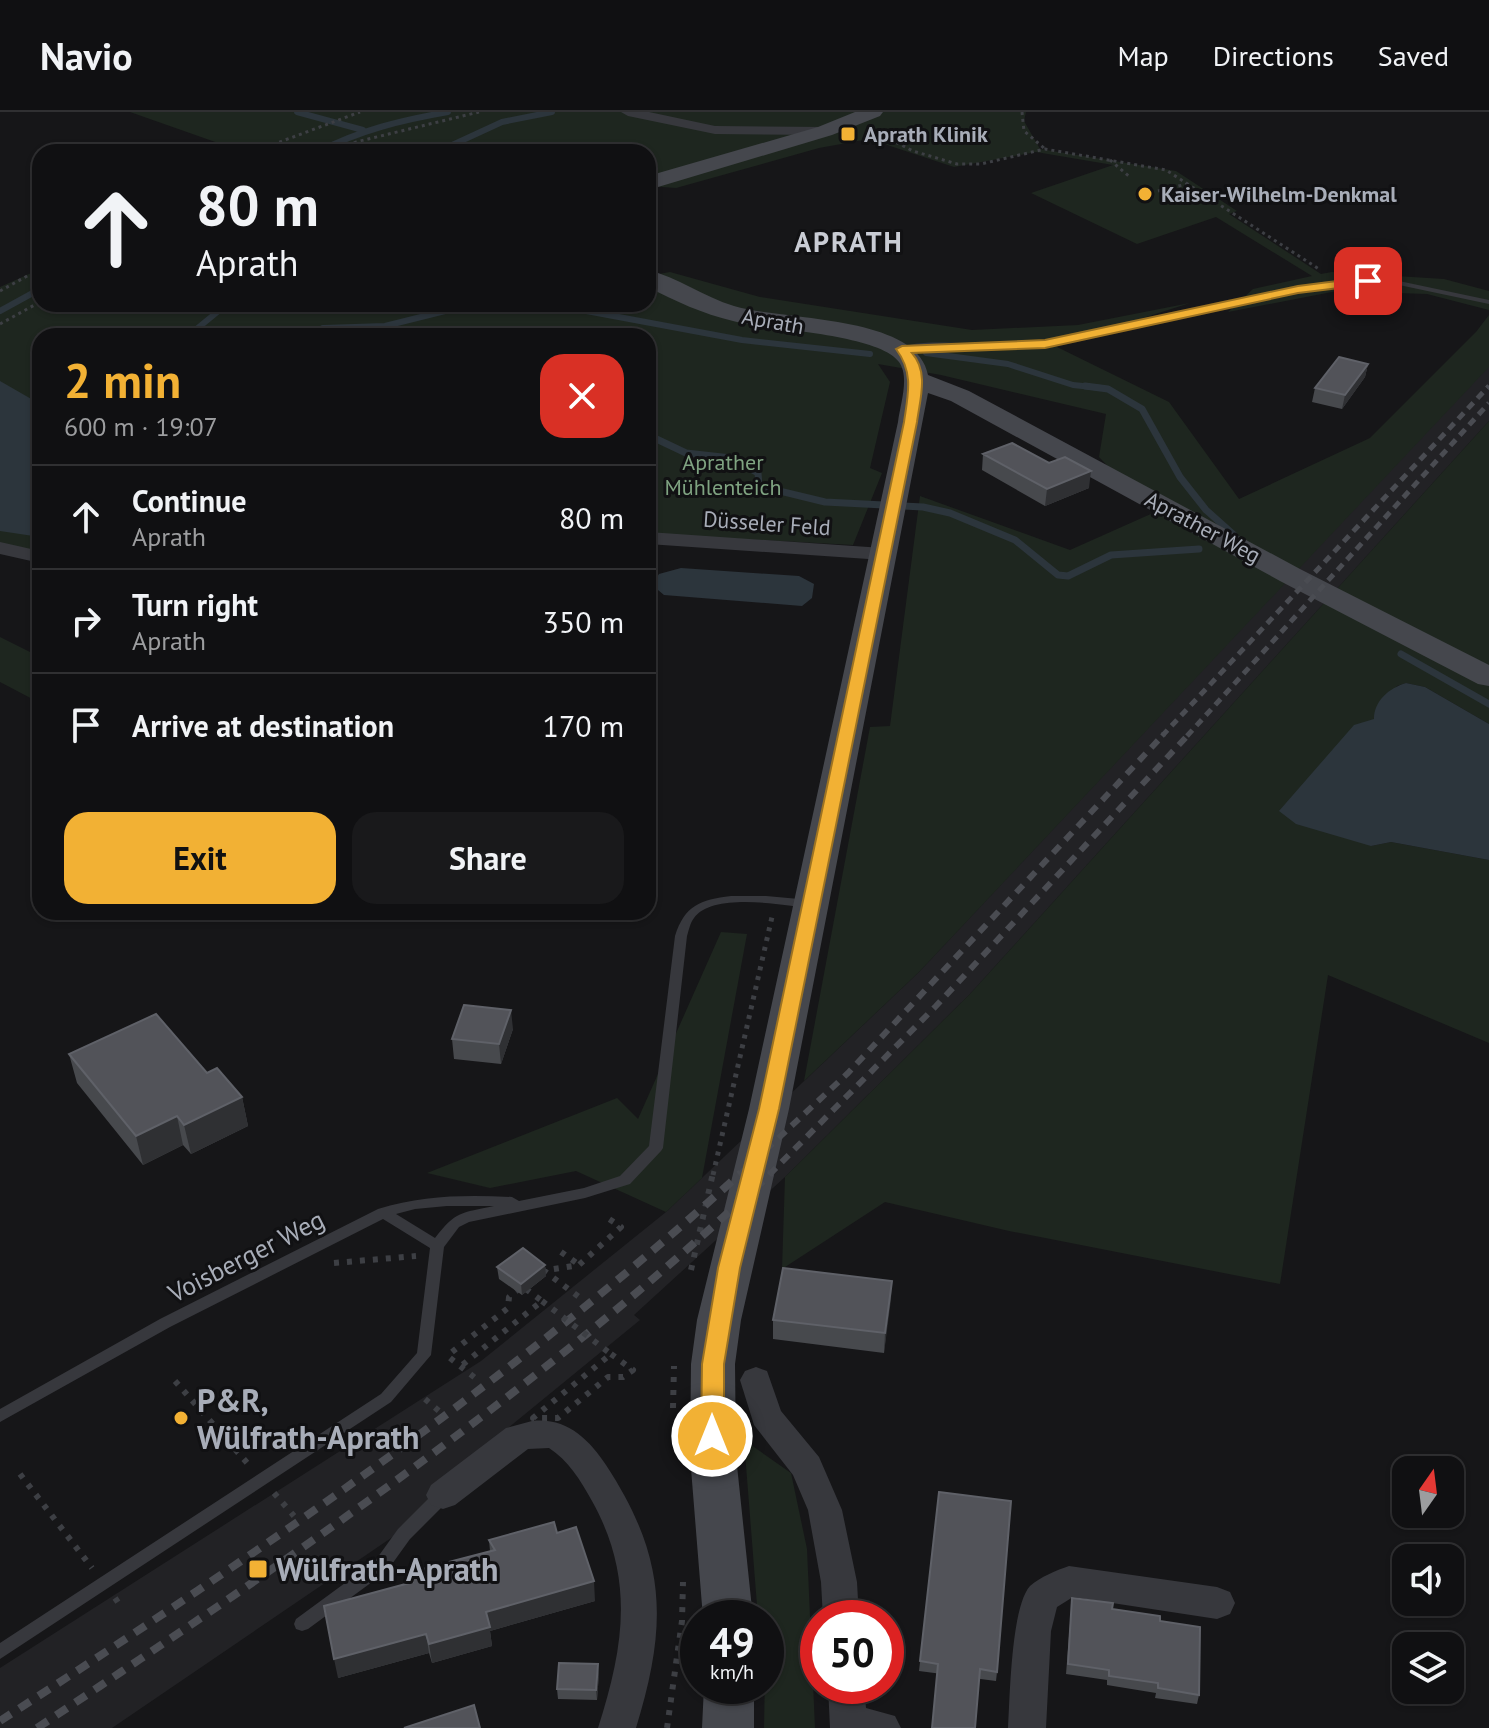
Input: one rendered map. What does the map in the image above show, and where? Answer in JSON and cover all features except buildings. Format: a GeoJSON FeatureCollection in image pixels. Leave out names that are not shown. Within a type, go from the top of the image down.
{"type":"FeatureCollection","features":[{"type":"Feature","properties":{"kind":"main road"},"geometry":{"type":"LineString","coordinates":[[656,181],[825,131],[880,119]]}},
{"type":"Feature","properties":{"kind":"main road","name":"Aprath"},"geometry":{"type":"LineString","coordinates":[[656,281],[684,296],[738,315],[855,334],[902,349]]}},
{"type":"Feature","properties":{"kind":"main road"},"geometry":{"type":"LineString","coordinates":[[726,1600],[713,1456],[713,1364],[729,1268],[769,1109],[917,379],[912,360],[902,349]]}},
{"type":"Feature","properties":{"kind":"main road","name":"Aprather Weg"},"geometry":{"type":"LineString","coordinates":[[917,379],[960,396],[1290,575],[1489,677]]}},
{"type":"Feature","properties":{"kind":"main road"},"geometry":{"type":"LineString","coordinates":[[728,1728],[729,1704]]}},
{"type":"Feature","properties":{"kind":"street"},"geometry":{"type":"LineString","coordinates":[[628,112],[715,130],[825,131]]}},
{"type":"Feature","properties":{"kind":"street","name":"Düsseler Feld"},"geometry":{"type":"LineString","coordinates":[[656,539],[883,554]]}},
{"type":"Feature","properties":{"kind":"street"},"geometry":{"type":"LineString","coordinates":[[0,548],[32,555]]}},
{"type":"Feature","properties":{"kind":"street"},"geometry":{"type":"LineString","coordinates":[[756,1380],[766,1416],[807,1467],[825,1510],[840,1600]]}},
{"type":"Feature","properties":{"kind":"street"},"geometry":{"type":"LineString","coordinates":[[443,1495],[518,1438],[533,1433],[550,1434],[569,1443],[583,1458],[618,1515],[637,1566],[637,1657],[617,1728]]}},
{"type":"Feature","properties":{"kind":"street"},"geometry":{"type":"LineString","coordinates":[[1027,1728],[1033,1631],[1042,1598],[1069,1581],[1217,1603]]}},
{"type":"Feature","properties":{"kind":"street"},"geometry":{"type":"LineString","coordinates":[[852,1704],[860,1726]]}},
{"type":"Feature","properties":{"kind":"lane","name":"Aprath"},"geometry":{"type":"LineString","coordinates":[[902,349],[927,346],[1000,347],[1075,340],[1340,283],[1399,283],[1489,302]]}},
{"type":"Feature","properties":{"kind":"lane","name":"Voisberger Weg"},"geometry":{"type":"LineString","coordinates":[[437,1250],[454,1223],[466,1217],[585,1193],[625,1180],[656,1148],[681,936],[692,912],[721,900],[811,905]]}},
{"type":"Feature","properties":{"kind":"lane","name":"Voisberger Weg"},"geometry":{"type":"LineString","coordinates":[[0,1416],[165,1323],[383,1213],[412,1203],[440,1199],[532,1203]]}},
{"type":"Feature","properties":{"kind":"lane"},"geometry":{"type":"LineString","coordinates":[[0,1652],[105,1586],[386,1398],[424,1355],[437,1250],[383,1213]]}},
{"type":"Feature","properties":{"kind":"lane"},"geometry":{"type":"LineString","coordinates":[[302,1624],[381,1566],[404,1534],[443,1495]]}},
{"type":"Feature","properties":{"kind":"path"},"geometry":{"type":"LineString","coordinates":[[274,144],[360,112]]}},
{"type":"Feature","properties":{"kind":"path"},"geometry":{"type":"LineString","coordinates":[[352,144],[479,112]]}},
{"type":"Feature","properties":{"kind":"path"},"geometry":{"type":"LineString","coordinates":[[1022,112],[1024,131],[1045,149]]}},
{"type":"Feature","properties":{"kind":"path"},"geometry":{"type":"LineString","coordinates":[[880,119],[884,136],[893,143],[957,164],[981,164],[1045,149],[1166,170],[1340,283]]}},
{"type":"Feature","properties":{"kind":"path"},"geometry":{"type":"LineString","coordinates":[[1105,158],[1131,178]]}},
{"type":"Feature","properties":{"kind":"path"},"geometry":{"type":"LineString","coordinates":[[1158,191],[1187,184]]}},
{"type":"Feature","properties":{"kind":"path"},"geometry":{"type":"LineString","coordinates":[[0,291],[32,273]]}},
{"type":"Feature","properties":{"kind":"path"},"geometry":{"type":"LineString","coordinates":[[0,324],[32,306]]}},
{"type":"Feature","properties":{"kind":"path"},"geometry":{"type":"LineString","coordinates":[[479,1381],[451,1355],[508,1308],[509,1297],[542,1270],[579,1265],[621,1227],[609,1219]]}},
{"type":"Feature","properties":{"kind":"path"},"geometry":{"type":"LineString","coordinates":[[327,1263],[437,1250]]}},
{"type":"Feature","properties":{"kind":"path"},"geometry":{"type":"LineString","coordinates":[[561,1252],[579,1265]]}},
{"type":"Feature","properties":{"kind":"path"},"geometry":{"type":"LineString","coordinates":[[542,1270],[583,1300]]}},
{"type":"Feature","properties":{"kind":"path"},"geometry":{"type":"LineString","coordinates":[[522,1286],[539,1304],[608,1356],[633,1370],[623,1377],[608,1377],[558,1418],[533,1418]]}},
{"type":"Feature","properties":{"kind":"path"},"geometry":{"type":"LineString","coordinates":[[461,1366],[539,1304]]}},
{"type":"Feature","properties":{"kind":"path"},"geometry":{"type":"LineString","coordinates":[[543,1411],[608,1356]]}},
{"type":"Feature","properties":{"kind":"path"},"geometry":{"type":"LineString","coordinates":[[175,1381],[294,1516]]}},
{"type":"Feature","properties":{"kind":"path"},"geometry":{"type":"LineString","coordinates":[[425,1399],[439,1411]]}},
{"type":"Feature","properties":{"kind":"path"},"geometry":{"type":"LineString","coordinates":[[20,1474],[122,1608]]}},
{"type":"Feature","properties":{"kind":"shaded area"},"geometry":{"type":"Polygon","coordinates":[[[1489,365],[1489,421],[970,994],[785,1177],[634,1315],[640,1320],[475,1455],[491,1470],[112,1728],[0,1728],[0,1668],[481,1361],[666,1212],[919,972],[1489,365]]]}},
{"type":"Feature","properties":{"kind":"shaded area"},"geometry":{"type":"Polygon","coordinates":[[[0,381],[32,399],[32,536],[0,531],[0,381]]]}},
{"type":"Feature","properties":{"kind":"shaded area"},"geometry":{"type":"Polygon","coordinates":[[[681,568],[799,576],[814,584],[812,598],[802,606],[664,595],[656,588],[659,574],[681,568]]]}},
{"type":"Feature","properties":{"kind":"shaded area"},"geometry":{"type":"Polygon","coordinates":[[[1406,683],[1425,687],[1489,724],[1489,860],[1391,842],[1371,846],[1296,824],[1279,811],[1354,725],[1374,719],[1377,706],[1384,696],[1406,683]]]}},
{"type":"Feature","properties":{"kind":"green space"},"geometry":{"type":"Polygon","coordinates":[[[130,112],[1026,112],[1024,121],[1040,149],[1176,171],[1237,211],[1229,214],[1321,274],[1332,272],[1444,279],[1489,291],[1489,310],[1427,294],[1337,291],[1228,312],[1253,289],[1312,276],[1216,217],[1137,244],[1031,193],[1113,165],[1036,152],[954,167],[869,139],[819,148],[676,188],[656,187],[656,144],[221,144],[130,112]]]}},
{"type":"Feature","properties":{"kind":"green space","name":"Aprather Mühlenteich"},"geometry":{"type":"Polygon","coordinates":[[[670,272],[760,297],[972,330],[1078,325],[1190,303],[1055,346],[1169,402],[1239,499],[1370,438],[1476,332],[1489,315],[1489,367],[919,972],[804,1081],[870,727],[890,726],[920,496],[1070,550],[1153,513],[1099,457],[1106,414],[941,375],[878,364],[890,382],[870,468],[882,473],[853,545],[656,534],[656,328],[32,328],[32,554],[0,546],[0,287],[32,273],[32,312],[656,312],[656,275],[670,272]]]}},
{"type":"Feature","properties":{"kind":"green space"},"geometry":{"type":"Polygon","coordinates":[[[1489,421],[1489,724],[1425,687],[1406,683],[1397,686],[1374,719],[1371,846],[1391,842],[1489,860],[1489,1043],[1328,975],[1280,1284],[1009,1231],[885,1202],[782,1269],[785,1177],[970,994],[1489,421]]]}},
{"type":"Feature","properties":{"kind":"green space"},"geometry":{"type":"Polygon","coordinates":[[[0,637],[32,653],[32,699],[0,682],[0,637]]]}},
{"type":"Feature","properties":{"kind":"green space"},"geometry":{"type":"Polygon","coordinates":[[[721,932],[747,934],[702,1178],[666,1212],[576,1171],[490,1188],[427,1173],[617,1098],[638,1119],[721,932]]]}},
{"type":"Feature","properties":{"kind":"green space"},"geometry":{"type":"Polygon","coordinates":[[[744,1440],[791,1473],[807,1549],[809,1600],[800,1600],[800,1704],[814,1704],[815,1728],[764,1728],[764,1704],[784,1704],[784,1600],[757,1600],[744,1440]]]}},
{"type":"Feature","properties":{"kind":"waterway"},"geometry":{"type":"LineString","coordinates":[[297,112],[363,130]]}},
{"type":"Feature","properties":{"kind":"waterway"},"geometry":{"type":"LineString","coordinates":[[336,144],[382,127],[448,112]]}},
{"type":"Feature","properties":{"kind":"waterway"},"geometry":{"type":"LineString","coordinates":[[454,144],[502,122],[552,112]]}},
{"type":"Feature","properties":{"kind":"waterway"},"geometry":{"type":"LineString","coordinates":[[0,311],[32,293]]}},
{"type":"Feature","properties":{"kind":"waterway"},"geometry":{"type":"LineString","coordinates":[[198,328],[217,312]]}},
{"type":"Feature","properties":{"kind":"waterway"},"geometry":{"type":"LineString","coordinates":[[323,328],[385,326],[441,312]]}},
{"type":"Feature","properties":{"kind":"waterway"},"geometry":{"type":"LineString","coordinates":[[592,312],[742,340],[870,354]]}},
{"type":"Feature","properties":{"kind":"waterway"},"geometry":{"type":"LineString","coordinates":[[926,353],[1008,364],[1073,385],[1094,387]]}},
{"type":"Feature","properties":{"kind":"waterway"},"geometry":{"type":"LineString","coordinates":[[1085,386],[1094,387]]}},
{"type":"Feature","properties":{"kind":"waterway"},"geometry":{"type":"LineString","coordinates":[[1094,387],[1102,388]]}},
{"type":"Feature","properties":{"kind":"waterway"},"geometry":{"type":"LineString","coordinates":[[1094,387],[1108,389],[1142,409],[1180,477],[1206,510],[1233,534]]}},
{"type":"Feature","properties":{"kind":"waterway"},"geometry":{"type":"LineString","coordinates":[[656,439],[686,453],[731,458],[758,473],[759,486],[825,502],[923,507],[950,513],[1015,540],[1058,575],[1068,576],[1111,555],[1199,549]]}},
{"type":"Feature","properties":{"kind":"waterway"},"geometry":{"type":"LineString","coordinates":[[1401,654],[1489,704]]}},
{"type":"Feature","properties":{"kind":"railway"},"geometry":{"type":"LineString","coordinates":[[1162,736],[1489,386],[1487,388]]}},
{"type":"Feature","properties":{"kind":"railway"},"geometry":{"type":"LineString","coordinates":[[1187,736],[1489,403]]}},
{"type":"Feature","properties":{"kind":"railway"},"geometry":{"type":"LineString","coordinates":[[739,1175],[848,1073],[1164,734]]}},
{"type":"Feature","properties":{"kind":"railway"},"geometry":{"type":"LineString","coordinates":[[771,1173],[936,1006],[1189,734]]}},
{"type":"Feature","properties":{"kind":"railway"},"geometry":{"type":"LineString","coordinates":[[0,1721],[193,1594],[382,1462],[565,1322],[741,1173]]}},
{"type":"Feature","properties":{"kind":"railway"},"geometry":{"type":"LineString","coordinates":[[37,1728],[323,1533],[508,1397],[598,1325],[771,1173]]}},
{"type":"Feature","properties":{"kind":"place","name":"Aprath Klinik"},"geometry":{"type":"Point","coordinates":[848,134]}},
{"type":"Feature","properties":{"kind":"place","name":"Kaiser-Wilhelm-Denkmal"},"geometry":{"type":"Point","coordinates":[1145,194]}},
{"type":"Feature","properties":{"kind":"place","name":"P&R, Wülfrath-Aprath"},"geometry":{"type":"Point","coordinates":[181,1418]}},
{"type":"Feature","properties":{"kind":"place","name":"Wülfrath-Aprath"},"geometry":{"type":"Point","coordinates":[258,1569]}},
{"type":"Feature","properties":{"kind":"district","name":"APRATH"},"geometry":{"type":"Point","coordinates":[849,241]}},
{"type":"Feature","properties":{"kind":"route"},"geometry":{"type":"LineString","coordinates":[[712,1436],[713,1364],[729,1268],[769,1109],[911,422],[917,379],[912,360],[902,349],[927,346],[1000,347],[1075,340],[1298,289],[1368,281]]}}]}
